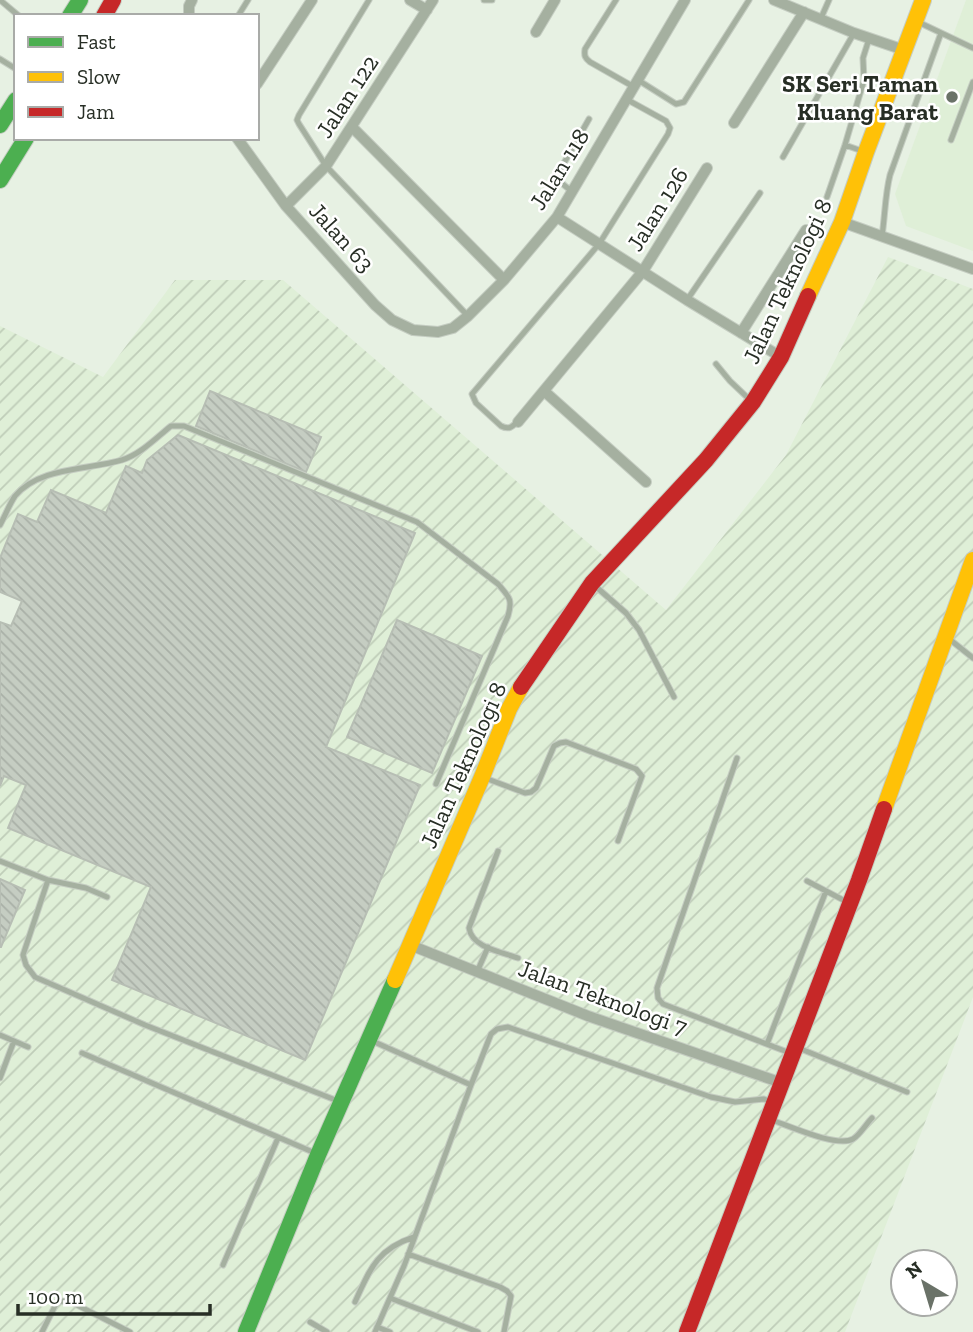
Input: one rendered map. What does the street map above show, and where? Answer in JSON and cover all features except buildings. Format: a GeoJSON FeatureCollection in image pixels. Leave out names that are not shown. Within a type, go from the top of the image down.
{"type":"FeatureCollection","features":[{"type":"Feature","properties":{"kind":"main road","name":"Jalan Teknologi 8"},"geometry":{"type":"LineString","coordinates":[[246,1332],[318,1155],[509,709],[520,688],[592,583],[706,460],[753,402],[781,357],[842,222],[923,0]]}},
{"type":"Feature","properties":{"kind":"main road"},"geometry":{"type":"LineString","coordinates":[[0,125],[14,103]]}},
{"type":"Feature","properties":{"kind":"main road"},"geometry":{"type":"LineString","coordinates":[[0,180],[25,140]]}},
{"type":"Feature","properties":{"kind":"main road"},"geometry":{"type":"LineString","coordinates":[[687,1332],[850,903],[973,560]]}},
{"type":"Feature","properties":{"kind":"street"},"geometry":{"type":"LineString","coordinates":[[259,81],[312,0]]}},
{"type":"Feature","properties":{"kind":"street"},"geometry":{"type":"LineString","coordinates":[[410,0],[430,5]]}},
{"type":"Feature","properties":{"kind":"street"},"geometry":{"type":"LineString","coordinates":[[536,32],[555,0]]}},
{"type":"Feature","properties":{"kind":"street","name":"Jalan 118"},"geometry":{"type":"LineString","coordinates":[[438,332],[453,328],[468,316],[505,280],[557,217],[685,0]]}},
{"type":"Feature","properties":{"kind":"street"},"geometry":{"type":"LineString","coordinates":[[774,0],[904,50]]}},
{"type":"Feature","properties":{"kind":"street","name":"Jalan 122"},"geometry":{"type":"LineString","coordinates":[[286,206],[326,166],[430,5]]}},
{"type":"Feature","properties":{"kind":"street"},"geometry":{"type":"LineString","coordinates":[[734,123],[804,12]]}},
{"type":"Feature","properties":{"kind":"street"},"geometry":{"type":"LineString","coordinates":[[352,127],[505,280]]}},
{"type":"Feature","properties":{"kind":"street","name":"Jalan 63"},"geometry":{"type":"LineString","coordinates":[[238,140],[286,206],[375,305],[393,320],[413,330],[438,332]]}},
{"type":"Feature","properties":{"kind":"street","name":"Jalan 126"},"geometry":{"type":"LineString","coordinates":[[518,422],[643,271],[707,168]]}},
{"type":"Feature","properties":{"kind":"street"},"geometry":{"type":"LineString","coordinates":[[557,217],[781,357]]}},
{"type":"Feature","properties":{"kind":"street"},"geometry":{"type":"LineString","coordinates":[[842,222],[973,269]]}},
{"type":"Feature","properties":{"kind":"street"},"geometry":{"type":"LineString","coordinates":[[740,333],[806,230]]}},
{"type":"Feature","properties":{"kind":"street"},"geometry":{"type":"LineString","coordinates":[[544,391],[646,482]]}},
{"type":"Feature","properties":{"kind":"street","name":"Jalan Teknologi 7"},"geometry":{"type":"LineString","coordinates":[[410,945],[588,1016],[782,1083]]}},
{"type":"Feature","properties":{"kind":"lane"},"geometry":{"type":"LineString","coordinates":[[0,0],[17,14]]}},
{"type":"Feature","properties":{"kind":"lane"},"geometry":{"type":"LineString","coordinates":[[369,0],[297,120],[326,166],[468,316]]}},
{"type":"Feature","properties":{"kind":"lane"},"geometry":{"type":"LineString","coordinates":[[484,0],[492,0]]}},
{"type":"Feature","properties":{"kind":"lane"},"geometry":{"type":"LineString","coordinates":[[616,0],[585,49],[585,58],[676,104],[684,102],[748,0]]}},
{"type":"Feature","properties":{"kind":"lane"},"geometry":{"type":"LineString","coordinates":[[821,18],[829,0]]}},
{"type":"Feature","properties":{"kind":"lane"},"geometry":{"type":"LineString","coordinates":[[916,21],[973,48]]}},
{"type":"Feature","properties":{"kind":"lane"},"geometry":{"type":"LineString","coordinates":[[783,157],[854,33]]}},
{"type":"Feature","properties":{"kind":"lane"},"geometry":{"type":"LineString","coordinates":[[882,236],[885,195],[890,175],[941,33]]}},
{"type":"Feature","properties":{"kind":"lane"},"geometry":{"type":"LineString","coordinates":[[827,197],[864,80],[863,58],[870,38]]}},
{"type":"Feature","properties":{"kind":"lane"},"geometry":{"type":"LineString","coordinates":[[951,140],[973,82]]}},
{"type":"Feature","properties":{"kind":"lane"},"geometry":{"type":"LineString","coordinates":[[518,422],[506,429],[476,403],[472,394],[599,244],[668,134],[670,128],[666,121],[626,99]]}},
{"type":"Feature","properties":{"kind":"lane"},"geometry":{"type":"LineString","coordinates":[[572,191],[561,183],[560,170],[589,119]]}},
{"type":"Feature","properties":{"kind":"lane"},"geometry":{"type":"LineString","coordinates":[[845,145],[866,152]]}},
{"type":"Feature","properties":{"kind":"lane"},"geometry":{"type":"LineString","coordinates":[[687,300],[760,193]]}},
{"type":"Feature","properties":{"kind":"lane"},"geometry":{"type":"LineString","coordinates":[[716,364],[753,402]]}},
{"type":"Feature","properties":{"kind":"lane"},"geometry":{"type":"LineString","coordinates":[[0,525],[14,498],[24,488],[43,477],[122,460],[136,454],[171,426],[176,425],[417,522],[498,584],[509,597],[511,606],[436,784]]}},
{"type":"Feature","properties":{"kind":"lane"},"geometry":{"type":"LineString","coordinates":[[592,583],[625,613],[639,630],[674,697]]}},
{"type":"Feature","properties":{"kind":"lane"},"geometry":{"type":"LineString","coordinates":[[946,637],[973,657]]}},
{"type":"Feature","properties":{"kind":"lane"},"geometry":{"type":"LineString","coordinates":[[482,777],[525,793],[531,792],[536,788],[554,746],[566,742],[636,769],[642,776],[618,841]]}},
{"type":"Feature","properties":{"kind":"lane"},"geometry":{"type":"LineString","coordinates":[[737,758],[657,988],[658,998],[663,1004],[767,1044],[794,1051],[907,1092]]}},
{"type":"Feature","properties":{"kind":"lane"},"geometry":{"type":"LineString","coordinates":[[498,850],[469,928],[470,934],[476,942],[518,958]]}},
{"type":"Feature","properties":{"kind":"lane"},"geometry":{"type":"LineString","coordinates":[[0,861],[48,880],[86,888],[107,897]]}},
{"type":"Feature","properties":{"kind":"lane"},"geometry":{"type":"LineString","coordinates":[[48,880],[23,955],[26,965],[35,977],[145,1026],[341,1102]]}},
{"type":"Feature","properties":{"kind":"lane"},"geometry":{"type":"LineString","coordinates":[[807,881],[850,903]]}},
{"type":"Feature","properties":{"kind":"lane"},"geometry":{"type":"LineString","coordinates":[[767,1044],[826,891]]}},
{"type":"Feature","properties":{"kind":"lane"},"geometry":{"type":"LineString","coordinates":[[477,972],[488,947]]}},
{"type":"Feature","properties":{"kind":"lane"},"geometry":{"type":"LineString","coordinates":[[390,1332],[376,1329],[408,1254],[491,1034],[497,1029],[508,1027],[711,1097],[735,1102],[775,1102]]}},
{"type":"Feature","properties":{"kind":"lane"},"geometry":{"type":"LineString","coordinates":[[0,1035],[28,1047]]}},
{"type":"Feature","properties":{"kind":"lane"},"geometry":{"type":"LineString","coordinates":[[369,1040],[471,1085]]}},
{"type":"Feature","properties":{"kind":"lane"},"geometry":{"type":"LineString","coordinates":[[0,1078],[14,1041]]}},
{"type":"Feature","properties":{"kind":"lane"},"geometry":{"type":"LineString","coordinates":[[82,1054],[318,1155]]}},
{"type":"Feature","properties":{"kind":"lane"},"geometry":{"type":"LineString","coordinates":[[769,1119],[841,1142],[853,1139],[872,1118]]}},
{"type":"Feature","properties":{"kind":"lane"},"geometry":{"type":"LineString","coordinates":[[223,1265],[278,1138]]}},
{"type":"Feature","properties":{"kind":"lane"},"geometry":{"type":"LineString","coordinates":[[355,1302],[373,1265],[399,1242],[414,1237]]}},
{"type":"Feature","properties":{"kind":"lane"},"geometry":{"type":"LineString","coordinates":[[408,1254],[507,1291],[512,1296],[504,1332]]}},
{"type":"Feature","properties":{"kind":"lane"},"geometry":{"type":"LineString","coordinates":[[390,1298],[478,1332]]}},
{"type":"Feature","properties":{"kind":"lane"},"geometry":{"type":"LineString","coordinates":[[42,1332],[57,1302],[64,1301],[130,1332]]}},
{"type":"Feature","properties":{"kind":"lane"},"geometry":{"type":"LineString","coordinates":[[310,1322],[327,1332]]}},
{"type":"Feature","properties":{"kind":"shaded area","name":"SK Seri Taman Kluang Barat"},"geometry":{"type":"Polygon","coordinates":[[[966,0],[973,0],[973,251],[906,226],[895,194],[966,0]]]}},
{"type":"Feature","properties":{"kind":"shaded area"},"geometry":{"type":"Polygon","coordinates":[[[888,257],[973,289],[973,997],[845,1332],[0,1332],[0,786],[4,776],[26,785],[8,828],[151,887],[112,980],[305,1059],[420,785],[326,747],[415,533],[178,435],[147,460],[142,473],[106,513],[51,490],[37,522],[18,515],[0,558],[0,326],[103,377],[175,280],[283,280],[666,610],[786,455],[888,257]]]}},
{"type":"Feature","properties":{"kind":"traffic: fast"},"geometry":{"type":"LineString","coordinates":[[71,14],[80,0]]}},
{"type":"Feature","properties":{"kind":"traffic: fast"},"geometry":{"type":"LineString","coordinates":[[0,125],[14,103]]}},
{"type":"Feature","properties":{"kind":"traffic: fast"},"geometry":{"type":"LineString","coordinates":[[0,180],[25,140]]}},
{"type":"Feature","properties":{"kind":"traffic: fast"},"geometry":{"type":"LineString","coordinates":[[246,1332],[318,1155],[395,980]]}},
{"type":"Feature","properties":{"kind":"traffic: slow"},"geometry":{"type":"LineString","coordinates":[[808,296],[842,222],[923,0]]}},
{"type":"Feature","properties":{"kind":"traffic: slow"},"geometry":{"type":"LineString","coordinates":[[884,809],[973,560]]}},
{"type":"Feature","properties":{"kind":"traffic: slow"},"geometry":{"type":"LineString","coordinates":[[395,980],[509,709],[521,687]]}},
{"type":"Feature","properties":{"kind":"traffic: jam"},"geometry":{"type":"LineString","coordinates":[[105,14],[113,0]]}},
{"type":"Feature","properties":{"kind":"traffic: jam"},"geometry":{"type":"LineString","coordinates":[[521,687],[592,583],[706,460],[753,402],[781,357],[808,296]]}},
{"type":"Feature","properties":{"kind":"traffic: jam"},"geometry":{"type":"LineString","coordinates":[[687,1332],[884,809]]}},
{"type":"Feature","properties":{"kind":"place","name":"SK Seri Taman Kluang Barat"},"geometry":{"type":"Point","coordinates":[952,97]}}]}
